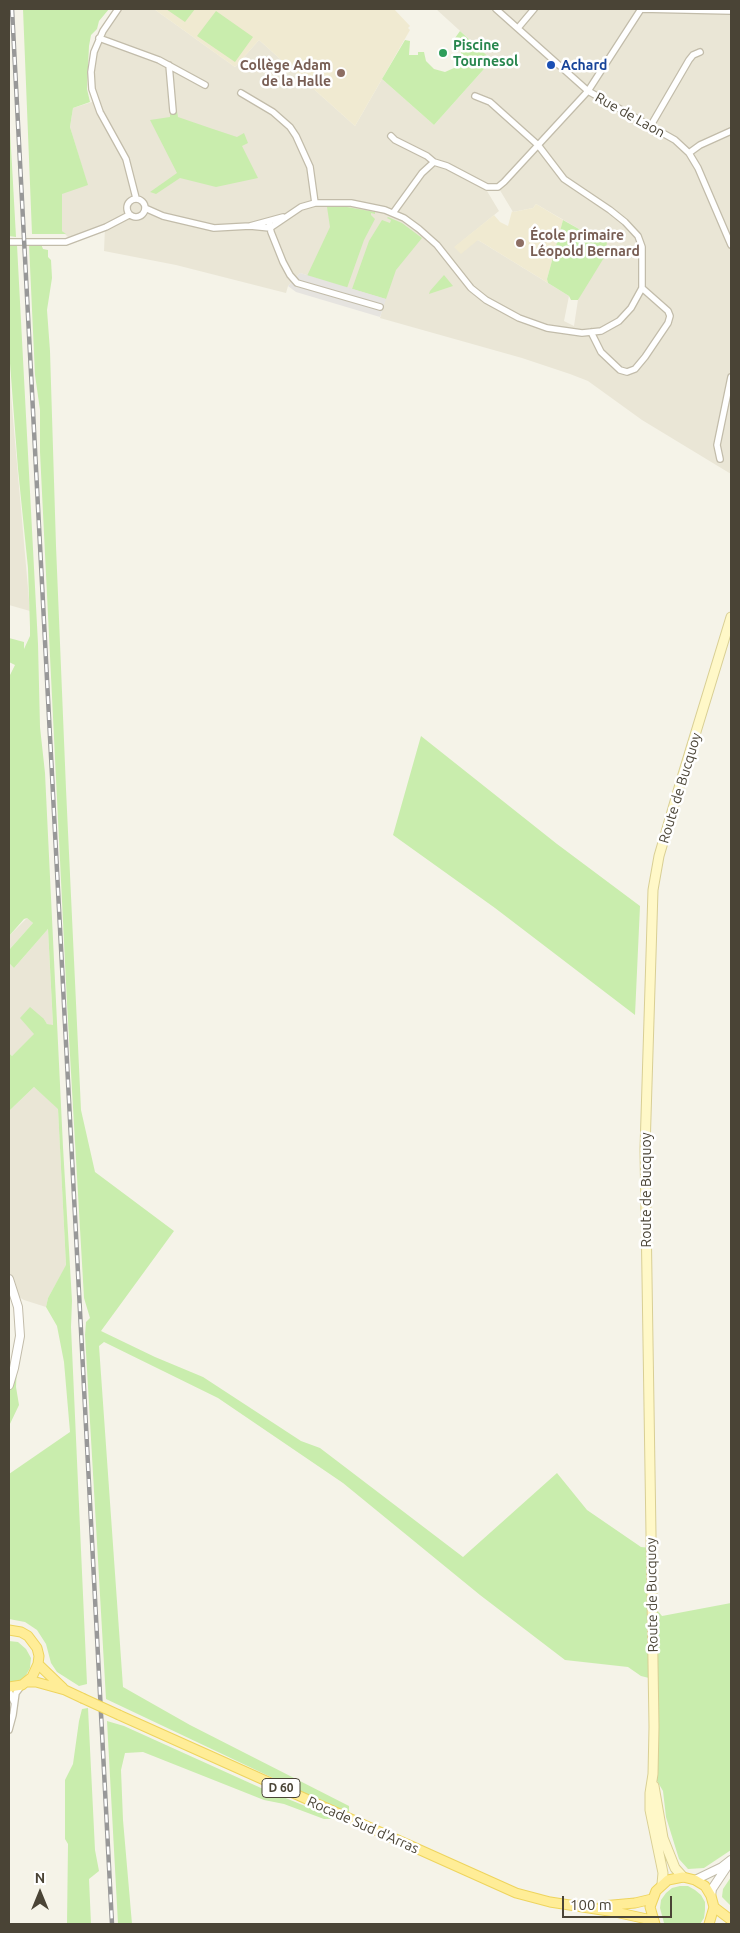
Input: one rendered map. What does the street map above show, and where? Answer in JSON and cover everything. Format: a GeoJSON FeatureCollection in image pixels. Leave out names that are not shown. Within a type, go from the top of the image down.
{"type":"FeatureCollection","features":[{"type":"Feature","properties":{"kind":"main road","name":"Route de Bucquoy"},"geometry":{"type":"LineString","coordinates":[[652,1774],[652,1548],[645,1149],[653,890],[667,830],[731,617]]}},
{"type":"Feature","properties":{"kind":"main road"},"geometry":{"type":"LineString","coordinates":[[9,1630],[21,1632],[33,1642],[39,1656],[38,1664],[32,1677],[25,1683]]}},
{"type":"Feature","properties":{"kind":"main road","name":"Rocade Sud d'Arras"},"geometry":{"type":"LineString","coordinates":[[38,1664],[65,1690]]}},
{"type":"Feature","properties":{"kind":"main road","name":"Rocade Sud d'Arras"},"geometry":{"type":"LineString","coordinates":[[9,1687],[36,1682],[65,1690],[516,1893],[550,1902],[641,1918],[654,1924]]}},
{"type":"Feature","properties":{"kind":"main road"},"geometry":{"type":"LineString","coordinates":[[652,1774],[663,1838],[670,1859],[683,1877]]}},
{"type":"Feature","properties":{"kind":"main road"},"geometry":{"type":"LineString","coordinates":[[652,1774],[650,1810],[663,1873],[662,1884]]}},
{"type":"Feature","properties":{"kind":"main road"},"geometry":{"type":"LineString","coordinates":[[654,1924],[650,1907],[652,1899],[662,1884],[668,1880],[683,1877],[695,1880],[705,1886],[711,1896],[714,1907],[709,1924]]}},
{"type":"Feature","properties":{"kind":"main road","name":"Rocade Sud d'Arras"},"geometry":{"type":"LineString","coordinates":[[584,1907],[628,1904],[652,1899]]}},
{"type":"Feature","properties":{"kind":"main road"},"geometry":{"type":"LineString","coordinates":[[714,1907],[731,1920]]}},
{"type":"Feature","properties":{"kind":"street"},"geometry":{"type":"LineString","coordinates":[[118,9],[98,41],[91,72],[95,101],[126,159],[136,198],[142,201],[145,208],[144,213],[138,217],[129,214],[126,208],[127,203],[136,198]]}},
{"type":"Feature","properties":{"kind":"street","name":"Rue de Laon"},"geometry":{"type":"LineString","coordinates":[[496,9],[588,91],[675,140],[690,153],[731,245]]}},
{"type":"Feature","properties":{"kind":"street"},"geometry":{"type":"LineString","coordinates":[[518,28],[534,9]]}},
{"type":"Feature","properties":{"kind":"street"},"geometry":{"type":"LineString","coordinates":[[391,136],[395,140],[427,156],[434,162],[447,166],[483,185],[494,187],[504,182],[588,91],[641,9],[731,11]]}},
{"type":"Feature","properties":{"kind":"street"},"geometry":{"type":"LineString","coordinates":[[98,41],[169,65],[205,85]]}},
{"type":"Feature","properties":{"kind":"street"},"geometry":{"type":"LineString","coordinates":[[650,127],[689,60],[693,55],[700,52]]}},
{"type":"Feature","properties":{"kind":"street"},"geometry":{"type":"LineString","coordinates":[[169,65],[173,111]]}},
{"type":"Feature","properties":{"kind":"street"},"geometry":{"type":"LineString","coordinates":[[242,93],[272,112],[290,127],[296,136],[310,167],[314,204]]}},
{"type":"Feature","properties":{"kind":"street"},"geometry":{"type":"LineString","coordinates":[[145,208],[164,216],[223,228],[270,225],[301,207],[314,204],[361,204],[393,213],[419,229],[448,259],[471,288],[498,308],[519,318],[547,328],[582,333],[601,331],[619,321],[630,308],[642,288],[642,247],[638,236],[610,210],[564,179],[538,145],[490,102],[475,96]]}},
{"type":"Feature","properties":{"kind":"street"},"geometry":{"type":"LineString","coordinates":[[690,153],[700,145],[731,131]]}},
{"type":"Feature","properties":{"kind":"street"},"geometry":{"type":"LineString","coordinates":[[393,213],[422,173],[434,162]]}},
{"type":"Feature","properties":{"kind":"street"},"geometry":{"type":"LineString","coordinates":[[9,242],[66,242],[106,227],[129,214]]}},
{"type":"Feature","properties":{"kind":"street"},"geometry":{"type":"LineString","coordinates":[[270,225],[290,275],[297,283],[380,307]]}},
{"type":"Feature","properties":{"kind":"street"},"geometry":{"type":"LineString","coordinates":[[590,332],[601,352],[620,370],[627,372],[635,368],[650,350],[668,323],[670,316],[668,311],[642,288]]}},
{"type":"Feature","properties":{"kind":"street"},"geometry":{"type":"LineString","coordinates":[[720,459],[717,445],[731,377]]}},
{"type":"Feature","properties":{"kind":"street"},"geometry":{"type":"LineString","coordinates":[[9,1279],[18,1307],[20,1336],[9,1386]]}},
{"type":"Feature","properties":{"kind":"street"},"geometry":{"type":"LineString","coordinates":[[9,1730],[14,1715],[16,1694],[25,1683]]}},
{"type":"Feature","properties":{"kind":"street"},"geometry":{"type":"LineString","coordinates":[[9,1691],[14,1702]]}},
{"type":"Feature","properties":{"kind":"street"},"geometry":{"type":"LineString","coordinates":[[695,1880],[731,1861]]}},
{"type":"Feature","properties":{"kind":"street"},"geometry":{"type":"LineString","coordinates":[[711,1896],[712,1889],[731,1861]]}},
{"type":"Feature","properties":{"kind":"shaded area"},"geometry":{"type":"Polygon","coordinates":[[[118,9],[154,9],[235,67],[259,40],[355,126],[382,79],[434,125],[492,60],[436,9],[731,9],[731,474],[642,420],[588,381],[522,358],[380,318],[385,300],[300,273],[288,286],[286,293],[176,265],[104,251],[105,227],[71,240],[62,231],[62,193],[87,184],[70,127],[73,108],[95,101],[92,89],[94,52],[118,9]],[[484,186],[499,211],[455,247],[478,240],[569,296],[564,321],[574,326],[578,300],[606,242],[593,237],[536,204],[533,208],[513,212],[498,187],[484,186]]]}},
{"type":"Feature","properties":{"kind":"shaded area","name":"Collège Adam de la Halle"},"geometry":{"type":"Polygon","coordinates":[[[154,9],[394,9],[410,26],[408,28],[410,30],[355,126],[259,40],[235,67],[154,9]]]}},
{"type":"Feature","properties":{"kind":"shaded area","name":"École primaire Léopold Bernard"},"geometry":{"type":"Polygon","coordinates":[[[536,204],[563,220],[547,279],[548,283],[478,240],[461,254],[454,247],[494,215],[500,222],[508,226],[512,211],[533,208],[536,204]]]}},
{"type":"Feature","properties":{"kind":"shaded area"},"geometry":{"type":"Polygon","coordinates":[[[300,273],[386,299],[380,317],[296,292],[288,286],[300,273]]]}},
{"type":"Feature","properties":{"kind":"shaded area"},"geometry":{"type":"Polygon","coordinates":[[[9,350],[11,396],[30,611],[9,605],[9,350]]]}},
{"type":"Feature","properties":{"kind":"shaded area"},"geometry":{"type":"Polygon","coordinates":[[[27,918],[33,923],[9,950],[9,936],[27,918]]]}},
{"type":"Feature","properties":{"kind":"shaded area"},"geometry":{"type":"Polygon","coordinates":[[[48,929],[53,1026],[47,1024],[44,1019],[35,1034],[12,1056],[9,1053],[9,963],[14,968],[48,929]]]}},
{"type":"Feature","properties":{"kind":"shaded area"},"geometry":{"type":"Polygon","coordinates":[[[34,1087],[58,1108],[66,1266],[48,1298],[46,1307],[24,1300],[14,1294],[9,1296],[9,1111],[34,1087]]]}},
{"type":"Feature","properties":{"kind":"green space"},"geometry":{"type":"Polygon","coordinates":[[[23,9],[109,9],[99,21],[97,29],[91,35],[87,89],[90,102],[73,108],[70,127],[88,185],[62,194],[62,231],[66,234],[32,234],[23,9]]]}},
{"type":"Feature","properties":{"kind":"green space"},"geometry":{"type":"Polygon","coordinates":[[[166,9],[195,9],[185,22],[166,9]]]}},
{"type":"Feature","properties":{"kind":"green space"},"geometry":{"type":"Polygon","coordinates":[[[216,11],[253,37],[235,62],[197,36],[216,11]]]}},
{"type":"Feature","properties":{"kind":"green space"},"geometry":{"type":"Polygon","coordinates":[[[460,31],[492,60],[434,125],[382,79],[405,40],[410,41],[409,55],[418,55],[418,52],[424,52],[426,61],[434,69],[445,72],[454,68],[461,57],[461,48],[455,38],[460,31]]]}},
{"type":"Feature","properties":{"kind":"green space"},"geometry":{"type":"Polygon","coordinates":[[[177,111],[178,117],[237,137],[244,133],[248,143],[242,146],[258,178],[216,187],[180,178],[156,194],[150,192],[177,173],[150,120],[170,117],[170,112],[177,111]]]}},
{"type":"Feature","properties":{"kind":"green space"},"geometry":{"type":"Polygon","coordinates":[[[9,115],[12,165],[16,237],[9,236],[9,115]]]}},
{"type":"Feature","properties":{"kind":"green space"},"geometry":{"type":"Polygon","coordinates":[[[327,207],[347,207],[375,212],[375,214],[371,213],[375,219],[364,240],[347,288],[307,276],[330,227],[327,207]]]}},
{"type":"Feature","properties":{"kind":"green space"},"geometry":{"type":"Polygon","coordinates":[[[388,217],[402,223],[422,238],[396,270],[386,299],[352,289],[369,241],[382,220],[390,223],[391,220],[388,217]]]}},
{"type":"Feature","properties":{"kind":"green space"},"geometry":{"type":"Polygon","coordinates":[[[563,220],[593,237],[607,242],[605,256],[578,300],[571,300],[569,296],[548,283],[547,279],[563,220]]]}},
{"type":"Feature","properties":{"kind":"green space"},"geometry":{"type":"Polygon","coordinates":[[[29,244],[41,244],[43,249],[48,250],[48,257],[51,260],[52,278],[47,310],[81,1110],[95,1172],[174,1231],[101,1331],[155,1357],[203,1377],[301,1441],[320,1448],[463,1557],[557,1473],[587,1510],[641,1547],[652,1548],[652,1604],[662,1616],[731,1603],[731,1850],[704,1868],[688,1869],[679,1859],[666,1817],[663,1791],[653,1774],[653,1679],[641,1676],[628,1667],[565,1660],[480,1595],[343,1483],[218,1398],[104,1342],[99,1346],[123,1687],[190,1725],[349,1806],[349,1814],[106,1699],[85,1335],[86,1322],[90,1318],[84,1298],[67,1003],[40,452],[40,410],[35,375],[29,244]]]}},
{"type":"Feature","properties":{"kind":"green space"},"geometry":{"type":"Polygon","coordinates":[[[17,245],[38,644],[40,727],[45,773],[72,1301],[71,1327],[87,1684],[79,1686],[57,1672],[51,1663],[46,1644],[37,1630],[25,1622],[9,1619],[9,1474],[70,1432],[64,1362],[57,1326],[46,1307],[48,1298],[66,1265],[58,1109],[34,1087],[9,1111],[9,1053],[12,1056],[34,1034],[20,1018],[30,1007],[47,1024],[53,1025],[48,929],[14,968],[9,963],[9,950],[33,923],[27,918],[24,919],[9,936],[9,677],[15,665],[9,662],[9,638],[24,642],[24,649],[30,636],[28,568],[9,350],[9,246],[17,245]]]}},
{"type":"Feature","properties":{"kind":"green space"},"geometry":{"type":"Polygon","coordinates":[[[444,275],[453,286],[429,294],[430,291],[444,275]]]}},
{"type":"Feature","properties":{"kind":"green space"},"geometry":{"type":"Polygon","coordinates":[[[421,736],[557,844],[640,906],[635,1015],[495,908],[393,835],[421,736]]]}},
{"type":"Feature","properties":{"kind":"green space"},"geometry":{"type":"Polygon","coordinates":[[[17,1364],[16,1387],[19,1405],[9,1426],[9,1374],[17,1364]]]}},
{"type":"Feature","properties":{"kind":"green space"},"geometry":{"type":"Polygon","coordinates":[[[9,1641],[18,1642],[26,1649],[31,1658],[30,1668],[25,1677],[16,1683],[9,1683],[9,1641]]]}},
{"type":"Feature","properties":{"kind":"green space"},"geometry":{"type":"Polygon","coordinates":[[[88,1708],[95,1850],[99,1871],[89,1879],[91,1924],[67,1924],[68,1844],[65,1839],[65,1780],[73,1764],[82,1709],[88,1708]]]}},
{"type":"Feature","properties":{"kind":"green space"},"geometry":{"type":"Polygon","coordinates":[[[107,1721],[124,1726],[261,1788],[337,1819],[324,1819],[284,1804],[264,1800],[143,1752],[125,1753],[121,1770],[123,1820],[132,1924],[118,1924],[107,1721]]]}},
{"type":"Feature","properties":{"kind":"green space"},"geometry":{"type":"Polygon","coordinates":[[[731,1877],[731,1906],[722,1897],[723,1889],[731,1877]]]}},
{"type":"Feature","properties":{"kind":"green space"},"geometry":{"type":"Polygon","coordinates":[[[688,1886],[695,1890],[705,1902],[704,1918],[700,1924],[664,1923],[660,1908],[661,1900],[672,1888],[688,1886]]]}},
{"type":"Feature","properties":{"kind":"railway"},"geometry":{"type":"LineString","coordinates":[[12,9],[112,1924]]}},
{"type":"Feature","properties":{"kind":"place","name":"Piscine Tournesol"},"geometry":{"type":"Point","coordinates":[443,53]}},
{"type":"Feature","properties":{"kind":"place","name":"Achard"},"geometry":{"type":"Point","coordinates":[551,65]}},
{"type":"Feature","properties":{"kind":"place","name":"Collège Adam de la Halle"},"geometry":{"type":"Point","coordinates":[341,73]}},
{"type":"Feature","properties":{"kind":"place","name":"École primaire Léopold Bernard"},"geometry":{"type":"Point","coordinates":[520,243]}}]}
